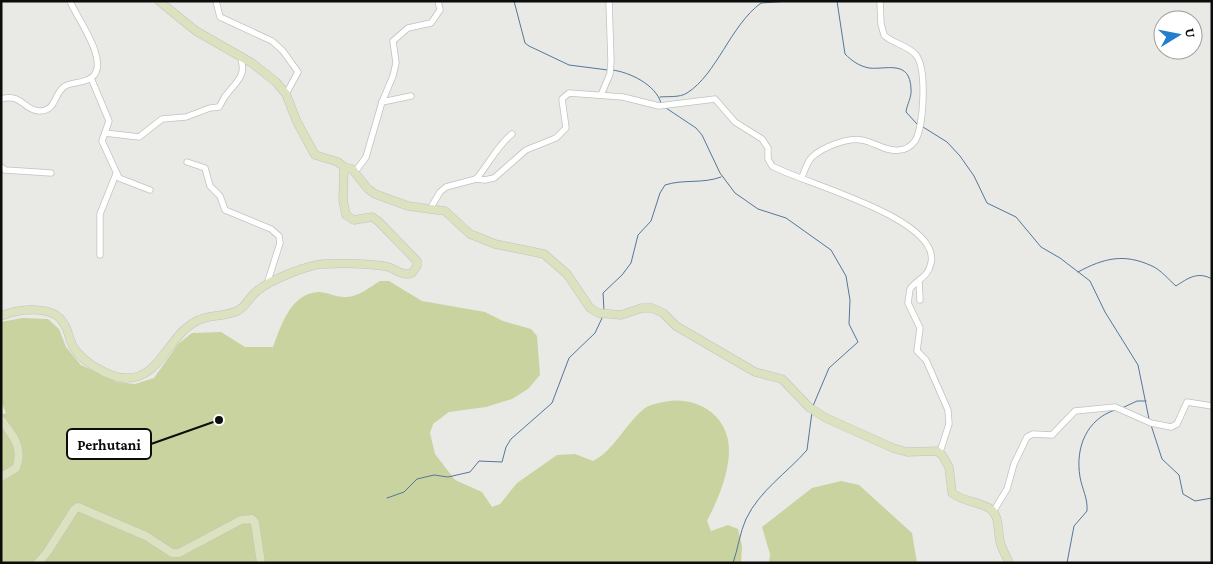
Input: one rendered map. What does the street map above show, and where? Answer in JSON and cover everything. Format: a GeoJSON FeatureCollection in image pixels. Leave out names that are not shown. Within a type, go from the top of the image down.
{"type":"FeatureCollection","features":[{"type":"Feature","properties":{"kind":"main road"},"geometry":{"type":"LineString","coordinates":[[159,1],[196,31],[240,56],[276,82],[286,94],[297,122],[315,155],[338,162],[344,167],[350,167],[368,190],[408,206],[450,214],[463,229],[495,244],[544,254],[567,274],[590,308],[598,313],[621,315],[642,308],[658,310],[676,326],[755,372],[782,379],[812,410],[894,448],[907,452],[935,450],[940,452],[948,466],[952,493],[966,501],[990,508],[993,512],[998,522],[1000,543],[1009,563]]}},
{"type":"Feature","properties":{"kind":"main road"},"geometry":{"type":"LineString","coordinates":[[1,316],[20,311],[39,311],[55,314],[64,324],[71,344],[81,357],[116,376],[136,377],[150,371],[171,342],[188,327],[209,316],[240,310],[256,291],[267,284],[308,267],[323,264],[386,266],[406,275],[415,271],[417,261],[378,221],[372,218],[354,220],[346,215],[343,200],[344,167]]}},
{"type":"Feature","properties":{"kind":"main road"},"geometry":{"type":"LineString","coordinates":[[1,420],[12,433],[20,454],[16,468],[1,477]]}},
{"type":"Feature","properties":{"kind":"main road"},"geometry":{"type":"LineString","coordinates":[[38,563],[48,551],[74,510],[81,507],[146,536],[172,553],[184,552],[241,520],[252,519],[255,523],[261,563]]}},
{"type":"Feature","properties":{"kind":"street"},"geometry":{"type":"LineString","coordinates":[[1,99],[14,97],[21,100],[30,110],[45,111],[53,106],[65,86],[91,78],[96,68],[97,52],[70,1]]}},
{"type":"Feature","properties":{"kind":"street"},"geometry":{"type":"LineString","coordinates":[[216,1],[220,17],[265,37],[283,51],[298,72],[286,94]]}},
{"type":"Feature","properties":{"kind":"street"},"geometry":{"type":"LineString","coordinates":[[355,172],[366,157],[396,63],[393,41],[408,28],[431,23],[440,10],[438,1]]}},
{"type":"Feature","properties":{"kind":"street"},"geometry":{"type":"LineString","coordinates":[[600,95],[610,74],[609,1]]}},
{"type":"Feature","properties":{"kind":"street"},"geometry":{"type":"LineString","coordinates":[[802,177],[806,166],[813,156],[835,145],[860,139],[888,149],[898,150],[908,148],[915,141],[920,118],[924,76],[920,62],[910,49],[884,35],[882,31],[880,1]]}},
{"type":"Feature","properties":{"kind":"street"},"geometry":{"type":"LineString","coordinates":[[105,134],[139,137],[162,119],[186,117],[210,108],[219,107],[225,95],[237,84],[242,76],[244,64],[240,56]]}},
{"type":"Feature","properties":{"kind":"street"},"geometry":{"type":"LineString","coordinates":[[91,78],[109,121],[103,144],[116,174],[119,178],[150,190]]}},
{"type":"Feature","properties":{"kind":"street"},"geometry":{"type":"LineString","coordinates":[[430,209],[440,192],[446,187],[476,179],[494,178],[526,150],[556,138],[565,131],[567,124],[562,104],[565,96],[573,92],[623,97],[658,106],[715,99],[735,122],[762,139],[768,148],[768,159],[772,166],[802,177],[874,209],[920,235],[927,244],[932,256],[928,272],[910,289],[908,303],[920,328],[917,351],[926,360],[948,410],[949,424],[940,452]]}},
{"type":"Feature","properties":{"kind":"street"},"geometry":{"type":"LineString","coordinates":[[382,102],[411,96]]}},
{"type":"Feature","properties":{"kind":"street"},"geometry":{"type":"LineString","coordinates":[[476,179],[489,164],[501,143],[512,134]]}},
{"type":"Feature","properties":{"kind":"street"},"geometry":{"type":"LineString","coordinates":[[187,162],[205,168],[209,184],[220,196],[225,210],[271,230],[279,236],[280,243],[267,284]]}},
{"type":"Feature","properties":{"kind":"street"},"geometry":{"type":"LineString","coordinates":[[1,167],[6,170],[52,172]]}},
{"type":"Feature","properties":{"kind":"street"},"geometry":{"type":"LineString","coordinates":[[100,255],[100,214],[116,174]]}},
{"type":"Feature","properties":{"kind":"street"},"geometry":{"type":"LineString","coordinates":[[919,282],[920,300]]}},
{"type":"Feature","properties":{"kind":"street"},"geometry":{"type":"LineString","coordinates":[[993,512],[1007,489],[1014,464],[1028,436],[1052,435],[1075,411],[1120,409],[1145,420],[1168,427],[1174,426],[1186,402],[1212,406]]}},
{"type":"Feature","properties":{"kind":"green space"},"geometry":{"type":"Polygon","coordinates":[[[380,281],[389,281],[422,301],[485,312],[503,321],[531,329],[537,336],[540,375],[528,389],[512,399],[486,407],[449,412],[433,424],[430,433],[435,454],[455,480],[482,492],[492,507],[500,504],[517,483],[557,455],[575,454],[593,461],[601,456],[613,445],[633,419],[647,407],[670,401],[692,403],[702,406],[711,412],[725,429],[729,450],[724,482],[707,521],[711,531],[728,525],[738,529],[742,546],[741,563],[1,563],[1,415],[6,413],[1,401],[1,322],[22,318],[48,319],[59,329],[66,347],[81,365],[117,382],[135,384],[154,378],[178,344],[192,333],[221,332],[245,347],[273,347],[283,321],[300,298],[318,292],[350,297],[363,292],[380,281]]]}},
{"type":"Feature","properties":{"kind":"green space"},"geometry":{"type":"Polygon","coordinates":[[[841,481],[859,485],[912,533],[917,563],[769,563],[770,554],[762,527],[812,488],[841,481]]]}},
{"type":"Feature","properties":{"kind":"waterway"},"geometry":{"type":"LineString","coordinates":[[514,1],[525,43],[529,46],[569,65],[608,70]]}},
{"type":"Feature","properties":{"kind":"waterway"},"geometry":{"type":"LineString","coordinates":[[660,97],[684,95],[698,85],[741,24],[761,3],[790,1]]}},
{"type":"Feature","properties":{"kind":"waterway"},"geometry":{"type":"LineString","coordinates":[[837,1],[845,54],[856,63],[865,67],[896,68],[906,73],[910,80],[911,92],[906,112],[917,124]]}},
{"type":"Feature","properties":{"kind":"waterway"},"geometry":{"type":"LineString","coordinates":[[612,70],[627,73],[641,80],[654,91],[661,103]]}},
{"type":"Feature","properties":{"kind":"waterway"},"geometry":{"type":"LineString","coordinates":[[666,108],[696,128],[702,135],[720,173],[735,193],[758,209],[786,218],[831,250],[846,276],[850,300],[849,324],[858,342],[829,368],[813,406]]}},
{"type":"Feature","properties":{"kind":"waterway"},"geometry":{"type":"LineString","coordinates":[[923,127],[947,142],[960,156],[974,176],[987,203],[1016,217],[1041,247],[1060,258],[1090,281],[1105,312],[1138,365],[1149,419]]}},
{"type":"Feature","properties":{"kind":"waterway"},"geometry":{"type":"LineString","coordinates":[[604,310],[603,293],[622,275],[631,263],[638,235],[651,221],[660,193],[665,185],[721,177]]}},
{"type":"Feature","properties":{"kind":"waterway"},"geometry":{"type":"LineString","coordinates":[[1078,272],[1097,263],[1123,258],[1152,266],[1176,286],[1189,278],[1198,276],[1212,279]]}},
{"type":"Feature","properties":{"kind":"waterway"},"geometry":{"type":"LineString","coordinates":[[387,498],[404,492],[417,479],[434,475],[448,477],[470,472],[479,461],[502,462],[506,447],[511,439],[552,403],[569,358],[595,333],[603,316]]}},
{"type":"Feature","properties":{"kind":"waterway"},"geometry":{"type":"LineString","coordinates":[[1122,408],[1137,401],[1146,401]]}},
{"type":"Feature","properties":{"kind":"waterway"},"geometry":{"type":"LineString","coordinates":[[1067,563],[1074,526],[1087,511],[1087,502],[1079,466],[1081,445],[1090,427],[1105,414],[1115,410]]}},
{"type":"Feature","properties":{"kind":"waterway"},"geometry":{"type":"LineString","coordinates":[[733,563],[744,524],[752,509],[766,490],[807,450],[812,412]]}},
{"type":"Feature","properties":{"kind":"waterway"},"geometry":{"type":"LineString","coordinates":[[1151,425],[1162,459],[1179,475],[1183,494],[1195,501],[1212,498]]}},
{"type":"Feature","properties":{"kind":"place","name":"Perhutani"},"geometry":{"type":"Point","coordinates":[219,420]}}]}
